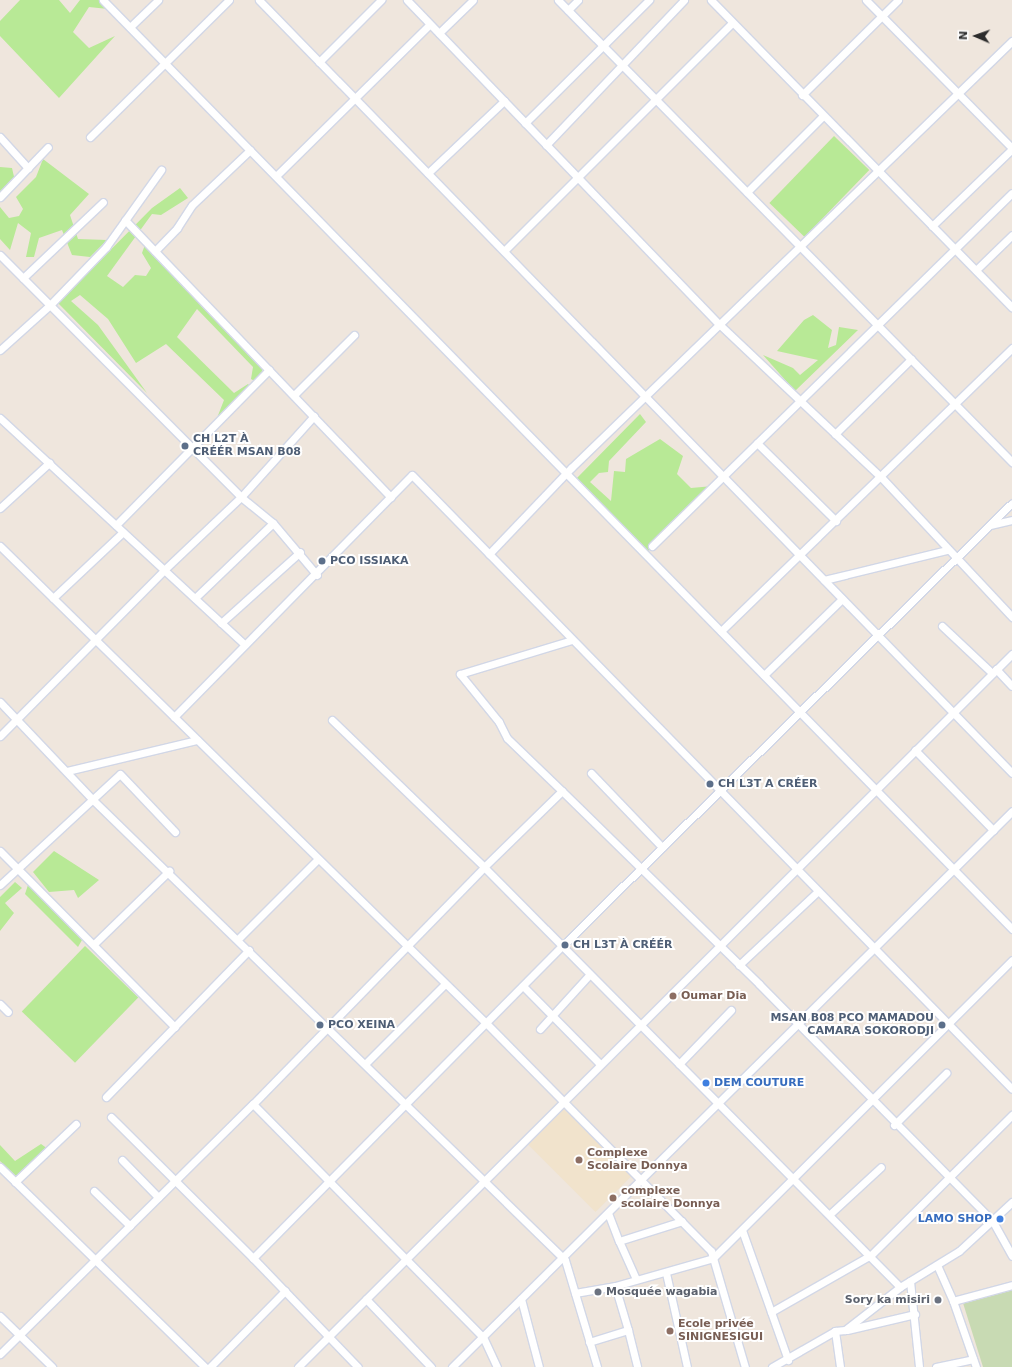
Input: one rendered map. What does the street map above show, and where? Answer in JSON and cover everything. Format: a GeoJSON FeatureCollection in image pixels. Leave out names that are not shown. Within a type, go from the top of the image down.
{"type":"FeatureCollection","features":[{"type":"Feature","properties":{"kind":"street"},"geometry":{"type":"LineString","coordinates":[[104,0],[1012,929]]}},
{"type":"Feature","properties":{"kind":"street"},"geometry":{"type":"LineString","coordinates":[[130,27],[158,0]]}},
{"type":"Feature","properties":{"kind":"street"},"geometry":{"type":"LineString","coordinates":[[90,137],[164,62],[229,0]]}},
{"type":"Feature","properties":{"kind":"street"},"geometry":{"type":"LineString","coordinates":[[259,0],[1012,773]]}},
{"type":"Feature","properties":{"kind":"street"},"geometry":{"type":"LineString","coordinates":[[320,62],[381,0]]}},
{"type":"Feature","properties":{"kind":"street"},"geometry":{"type":"LineString","coordinates":[[407,0],[720,324],[881,477],[955,559],[1012,617]]}},
{"type":"Feature","properties":{"kind":"street"},"geometry":{"type":"LineString","coordinates":[[439,33],[473,0]]}},
{"type":"Feature","properties":{"kind":"street"},"geometry":{"type":"LineString","coordinates":[[558,0],[1012,462]]}},
{"type":"Feature","properties":{"kind":"street"},"geometry":{"type":"LineString","coordinates":[[568,10],[578,0]]}},
{"type":"Feature","properties":{"kind":"street"},"geometry":{"type":"LineString","coordinates":[[525,123],[649,0]]}},
{"type":"Feature","properties":{"kind":"street"},"geometry":{"type":"LineString","coordinates":[[546,145],[684,0]]}},
{"type":"Feature","properties":{"kind":"street"},"geometry":{"type":"LineString","coordinates":[[712,0],[732,23],[802,95],[1012,307]]}},
{"type":"Feature","properties":{"kind":"street"},"geometry":{"type":"LineString","coordinates":[[866,0],[1012,148],[932,226]]}},
{"type":"Feature","properties":{"kind":"street"},"geometry":{"type":"LineString","coordinates":[[802,95],[898,0]]}},
{"type":"Feature","properties":{"kind":"street"},"geometry":{"type":"LineString","coordinates":[[504,251],[732,23]]}},
{"type":"Feature","properties":{"kind":"street"},"geometry":{"type":"LineString","coordinates":[[276,176],[430,24]]}},
{"type":"Feature","properties":{"kind":"street"},"geometry":{"type":"LineString","coordinates":[[489,554],[566,473],[646,397],[799,245],[1012,41]]}},
{"type":"Feature","properties":{"kind":"street"},"geometry":{"type":"LineString","coordinates":[[428,173],[504,101]]}},
{"type":"Feature","properties":{"kind":"street"},"geometry":{"type":"LineString","coordinates":[[747,192],[823,116]]}},
{"type":"Feature","properties":{"kind":"street"},"geometry":{"type":"LineString","coordinates":[[0,137],[28,168]]}},
{"type":"Feature","properties":{"kind":"street"},"geometry":{"type":"LineString","coordinates":[[0,197],[48,147]]}},
{"type":"Feature","properties":{"kind":"street"},"geometry":{"type":"LineString","coordinates":[[155,251],[177,228],[192,205],[250,150]]}},
{"type":"Feature","properties":{"kind":"street"},"geometry":{"type":"LineString","coordinates":[[0,350],[50,305],[106,247],[161,170]]}},
{"type":"Feature","properties":{"kind":"street"},"geometry":{"type":"LineString","coordinates":[[652,546],[1012,193]]}},
{"type":"Feature","properties":{"kind":"street"},"geometry":{"type":"LineString","coordinates":[[23,278],[104,202]]}},
{"type":"Feature","properties":{"kind":"street"},"geometry":{"type":"LineString","coordinates":[[125,220],[391,497]]}},
{"type":"Feature","properties":{"kind":"street"},"geometry":{"type":"LineString","coordinates":[[976,270],[1012,235]]}},
{"type":"Feature","properties":{"kind":"street"},"geometry":{"type":"LineString","coordinates":[[0,255],[193,446],[241,497],[274,523],[300,552],[316,575]]}},
{"type":"Feature","properties":{"kind":"street"},"geometry":{"type":"LineString","coordinates":[[294,396],[354,335]]}},
{"type":"Feature","properties":{"kind":"street"},"geometry":{"type":"LineString","coordinates":[[721,631],[801,556],[1012,348]]}},
{"type":"Feature","properties":{"kind":"street"},"geometry":{"type":"LineString","coordinates":[[835,434],[911,359]]}},
{"type":"Feature","properties":{"kind":"street"},"geometry":{"type":"LineString","coordinates":[[116,525],[269,370]]}},
{"type":"Feature","properties":{"kind":"street"},"geometry":{"type":"LineString","coordinates":[[0,736],[164,570],[241,497],[314,416]]}},
{"type":"Feature","properties":{"kind":"street"},"geometry":{"type":"LineString","coordinates":[[0,418],[244,644]]}},
{"type":"Feature","properties":{"kind":"street"},"geometry":{"type":"LineString","coordinates":[[757,443],[836,521]]}},
{"type":"Feature","properties":{"kind":"street"},"geometry":{"type":"LineString","coordinates":[[0,508],[49,463]]}},
{"type":"Feature","properties":{"kind":"street"},"geometry":{"type":"LineString","coordinates":[[174,717],[307,579],[316,575],[412,476],[1012,1089]]}},
{"type":"Feature","properties":{"kind":"street"},"geometry":{"type":"LineString","coordinates":[[253,1258],[487,1024],[640,868],[1012,503]]}},
{"type":"Feature","properties":{"kind":"street"},"geometry":{"type":"LineString","coordinates":[[989,525],[1012,520]]}},
{"type":"Feature","properties":{"kind":"street"},"geometry":{"type":"LineString","coordinates":[[195,598],[274,523]]}},
{"type":"Feature","properties":{"kind":"street"},"geometry":{"type":"LineString","coordinates":[[53,598],[123,532]]}},
{"type":"Feature","properties":{"kind":"street"},"geometry":{"type":"LineString","coordinates":[[0,546],[487,1024],[711,1251],[745,1367]]}},
{"type":"Feature","properties":{"kind":"street"},"geometry":{"type":"LineString","coordinates":[[824,580],[947,550]]}},
{"type":"Feature","properties":{"kind":"street"},"geometry":{"type":"LineString","coordinates":[[221,623],[300,552]]}},
{"type":"Feature","properties":{"kind":"street"},"geometry":{"type":"LineString","coordinates":[[764,675],[842,599]]}},
{"type":"Feature","properties":{"kind":"street"},"geometry":{"type":"LineString","coordinates":[[942,626],[1012,686]]}},
{"type":"Feature","properties":{"kind":"street"},"geometry":{"type":"LineString","coordinates":[[572,640],[460,674],[467,686],[499,722],[507,738],[719,945],[798,1024],[894,1124],[992,1220],[1012,1256]]}},
{"type":"Feature","properties":{"kind":"street"},"geometry":{"type":"LineString","coordinates":[[298,1367],[914,750],[1012,654]]}},
{"type":"Feature","properties":{"kind":"street"},"geometry":{"type":"LineString","coordinates":[[0,702],[92,799],[238,938],[562,1258],[575,1293],[597,1367]]}},
{"type":"Feature","properties":{"kind":"street"},"geometry":{"type":"LineString","coordinates":[[332,720],[484,867],[640,1025],[719,1102],[793,1179],[871,1255],[900,1287]]}},
{"type":"Feature","properties":{"kind":"street"},"geometry":{"type":"LineString","coordinates":[[66,771],[197,740]]}},
{"type":"Feature","properties":{"kind":"street"},"geometry":{"type":"LineString","coordinates":[[914,750],[993,830]]}},
{"type":"Feature","properties":{"kind":"street"},"geometry":{"type":"LineString","coordinates":[[591,773],[662,847]]}},
{"type":"Feature","properties":{"kind":"street"},"geometry":{"type":"LineString","coordinates":[[0,885],[120,774],[175,832]]}},
{"type":"Feature","properties":{"kind":"street"},"geometry":{"type":"LineString","coordinates":[[0,1354],[253,1104],[327,1026],[484,867],[562,791]]}},
{"type":"Feature","properties":{"kind":"street"},"geometry":{"type":"LineString","coordinates":[[452,1367],[1012,811]]}},
{"type":"Feature","properties":{"kind":"street"},"geometry":{"type":"LineString","coordinates":[[0,851],[94,944],[174,1027]]}},
{"type":"Feature","properties":{"kind":"street"},"geometry":{"type":"LineString","coordinates":[[238,938],[318,859]]}},
{"type":"Feature","properties":{"kind":"street"},"geometry":{"type":"LineString","coordinates":[[94,944],[169,871]]}},
{"type":"Feature","properties":{"kind":"street"},"geometry":{"type":"LineString","coordinates":[[739,965],[818,891]]}},
{"type":"Feature","properties":{"kind":"street"},"geometry":{"type":"LineString","coordinates":[[106,1097],[249,950]]}},
{"type":"Feature","properties":{"kind":"street"},"geometry":{"type":"LineString","coordinates":[[575,1293],[615,1286],[636,1279],[666,1273],[714,1258],[1012,960]]}},
{"type":"Feature","properties":{"kind":"street"},"geometry":{"type":"LineString","coordinates":[[540,1029],[590,974]]}},
{"type":"Feature","properties":{"kind":"street"},"geometry":{"type":"LineString","coordinates":[[365,1064],[446,984]]}},
{"type":"Feature","properties":{"kind":"street"},"geometry":{"type":"LineString","coordinates":[[523,986],[600,1064]]}},
{"type":"Feature","properties":{"kind":"street"},"geometry":{"type":"LineString","coordinates":[[0,1004],[8,1012]]}},
{"type":"Feature","properties":{"kind":"street"},"geometry":{"type":"LineString","coordinates":[[679,1064],[731,1010]]}},
{"type":"Feature","properties":{"kind":"street"},"geometry":{"type":"LineString","coordinates":[[894,1124],[946,1073]]}},
{"type":"Feature","properties":{"kind":"street"},"geometry":{"type":"LineString","coordinates":[[253,1104],[407,1258],[483,1337],[497,1367]]}},
{"type":"Feature","properties":{"kind":"street"},"geometry":{"type":"LineString","coordinates":[[771,1312],[871,1255],[1012,1116]]}},
{"type":"Feature","properties":{"kind":"street"},"geometry":{"type":"LineString","coordinates":[[111,1117],[253,1258],[358,1367]]}},
{"type":"Feature","properties":{"kind":"street"},"geometry":{"type":"LineString","coordinates":[[15,1182],[76,1124]]}},
{"type":"Feature","properties":{"kind":"street"},"geometry":{"type":"LineString","coordinates":[[122,1160],[158,1198]]}},
{"type":"Feature","properties":{"kind":"street"},"geometry":{"type":"LineString","coordinates":[[0,1167],[205,1367]]}},
{"type":"Feature","properties":{"kind":"street"},"geometry":{"type":"LineString","coordinates":[[830,1214],[881,1167]]}},
{"type":"Feature","properties":{"kind":"street"},"geometry":{"type":"LineString","coordinates":[[94,1191],[130,1226]]}},
{"type":"Feature","properties":{"kind":"street"},"geometry":{"type":"LineString","coordinates":[[845,1330],[900,1287],[959,1251],[1012,1202]]}},
{"type":"Feature","properties":{"kind":"street"},"geometry":{"type":"LineString","coordinates":[[608,1213],[636,1279]]}},
{"type":"Feature","properties":{"kind":"street"},"geometry":{"type":"LineString","coordinates":[[619,1241],[682,1221]]}},
{"type":"Feature","properties":{"kind":"street"},"geometry":{"type":"LineString","coordinates":[[742,1230],[788,1360]]}},
{"type":"Feature","properties":{"kind":"street"},"geometry":{"type":"LineString","coordinates":[[937,1265],[953,1301],[976,1367]]}},
{"type":"Feature","properties":{"kind":"street"},"geometry":{"type":"LineString","coordinates":[[666,1273],[687,1367]]}},
{"type":"Feature","properties":{"kind":"street"},"geometry":{"type":"LineString","coordinates":[[910,1281],[915,1314],[919,1367]]}},
{"type":"Feature","properties":{"kind":"street"},"geometry":{"type":"LineString","coordinates":[[953,1301],[1012,1285]]}},
{"type":"Feature","properties":{"kind":"street"},"geometry":{"type":"LineString","coordinates":[[615,1286],[637,1367]]}},
{"type":"Feature","properties":{"kind":"street"},"geometry":{"type":"LineString","coordinates":[[210,1367],[285,1291]]}},
{"type":"Feature","properties":{"kind":"street"},"geometry":{"type":"LineString","coordinates":[[521,1299],[539,1367]]}},
{"type":"Feature","properties":{"kind":"street"},"geometry":{"type":"LineString","coordinates":[[366,1300],[431,1367]]}},
{"type":"Feature","properties":{"kind":"street"},"geometry":{"type":"LineString","coordinates":[[773,1367],[788,1360],[835,1331],[915,1314]]}},
{"type":"Feature","properties":{"kind":"street"},"geometry":{"type":"LineString","coordinates":[[0,1316],[52,1367]]}},
{"type":"Feature","properties":{"kind":"street"},"geometry":{"type":"LineString","coordinates":[[589,1342],[628,1330]]}},
{"type":"Feature","properties":{"kind":"street"},"geometry":{"type":"LineString","coordinates":[[835,1331],[840,1367]]}},
{"type":"Feature","properties":{"kind":"street"},"geometry":{"type":"LineString","coordinates":[[936,1367],[973,1358]]}},
{"type":"Feature","properties":{"kind":"shaded area","name":"Complexe Scolaire Donnya"},"geometry":{"type":"Polygon","coordinates":[[[563,1106],[632,1175],[596,1212],[526,1143],[563,1106]]]}},
{"type":"Feature","properties":{"kind":"green space"},"geometry":{"type":"Polygon","coordinates":[[[20,0],[59,0],[70,13],[80,0],[100,0],[108,9],[89,7],[73,32],[89,48],[115,36],[59,98],[0,36],[0,21],[20,0]]]}},
{"type":"Feature","properties":{"kind":"green space"},"geometry":{"type":"Polygon","coordinates":[[[834,136],[869,170],[805,237],[769,203],[834,136]]]}},
{"type":"Feature","properties":{"kind":"green space"},"geometry":{"type":"Polygon","coordinates":[[[43,159],[89,194],[70,215],[78,239],[107,240],[90,257],[72,255],[62,230],[39,238],[34,257],[26,257],[31,233],[18,223],[10,250],[0,239],[0,207],[9,218],[19,216],[23,209],[16,197],[36,177],[43,159]]]}},
{"type":"Feature","properties":{"kind":"green space"},"geometry":{"type":"Polygon","coordinates":[[[0,167],[12,168],[15,181],[0,197],[0,167]]]}},
{"type":"Feature","properties":{"kind":"green space"},"geometry":{"type":"Polygon","coordinates":[[[180,188],[188,198],[161,215],[152,214],[107,276],[123,287],[135,275],[146,276],[151,268],[142,253],[147,239],[263,365],[260,384],[251,379],[253,367],[197,309],[177,337],[234,393],[248,384],[253,389],[227,419],[217,418],[224,400],[166,344],[136,363],[108,319],[80,295],[71,301],[98,325],[147,393],[58,303],[152,208],[180,188]]]}},
{"type":"Feature","properties":{"kind":"green space"},"geometry":{"type":"Polygon","coordinates":[[[813,315],[832,330],[828,348],[836,345],[839,327],[858,330],[795,391],[763,355],[793,368],[800,375],[818,360],[777,351],[804,320],[813,315]]]}},
{"type":"Feature","properties":{"kind":"green space"},"geometry":{"type":"Polygon","coordinates":[[[640,414],[646,422],[609,461],[608,472],[599,473],[590,482],[611,501],[614,471],[625,472],[626,459],[660,439],[683,456],[677,474],[691,488],[713,486],[647,552],[576,479],[640,414]]]}},
{"type":"Feature","properties":{"kind":"green space"},"geometry":{"type":"Polygon","coordinates":[[[54,851],[99,880],[78,898],[74,890],[49,892],[33,872],[54,851]]]}},
{"type":"Feature","properties":{"kind":"green space"},"geometry":{"type":"Polygon","coordinates":[[[15,882],[22,888],[5,903],[14,913],[0,931],[0,897],[15,882]]]}},
{"type":"Feature","properties":{"kind":"green space"},"geometry":{"type":"Polygon","coordinates":[[[28,885],[82,940],[78,947],[25,894],[28,885]]]}},
{"type":"Feature","properties":{"kind":"green space"},"geometry":{"type":"Polygon","coordinates":[[[85,946],[138,997],[75,1063],[22,1011],[85,946]]]}},
{"type":"Feature","properties":{"kind":"green space"},"geometry":{"type":"Polygon","coordinates":[[[41,1144],[48,1149],[16,1176],[0,1161],[0,1145],[15,1161],[41,1144]]]}},
{"type":"Feature","properties":{"kind":"green space"},"geometry":{"type":"Polygon","coordinates":[[[1012,1289],[1012,1367],[983,1367],[963,1303],[1012,1289]]]}},
{"type":"Feature","properties":{"kind":"place","name":"CH L2T À CRÉÉR MSAN B08"},"geometry":{"type":"Point","coordinates":[185,446]}},
{"type":"Feature","properties":{"kind":"place","name":"PCO ISSIAKA"},"geometry":{"type":"Point","coordinates":[322,561]}},
{"type":"Feature","properties":{"kind":"place","name":"CH L3T A CRÉER"},"geometry":{"type":"Point","coordinates":[710,784]}},
{"type":"Feature","properties":{"kind":"place","name":"CH L3T À CRÉÉR"},"geometry":{"type":"Point","coordinates":[565,945]}},
{"type":"Feature","properties":{"kind":"place","name":"Oumar Dia"},"geometry":{"type":"Point","coordinates":[673,996]}},
{"type":"Feature","properties":{"kind":"place","name":"PCO XEINA"},"geometry":{"type":"Point","coordinates":[320,1025]}},
{"type":"Feature","properties":{"kind":"place","name":"MSAN B08 PCO MAMADOU CAMARA SOKORODJI"},"geometry":{"type":"Point","coordinates":[942,1025]}},
{"type":"Feature","properties":{"kind":"place","name":"DEM COUTURE"},"geometry":{"type":"Point","coordinates":[706,1083]}},
{"type":"Feature","properties":{"kind":"place","name":"Complexe Scolaire Donnya"},"geometry":{"type":"Point","coordinates":[579,1160]}},
{"type":"Feature","properties":{"kind":"place","name":"complexe scolaire Donnya"},"geometry":{"type":"Point","coordinates":[613,1198]}},
{"type":"Feature","properties":{"kind":"place","name":"LAMO SHOP"},"geometry":{"type":"Point","coordinates":[1000,1219]}},
{"type":"Feature","properties":{"kind":"place","name":"Mosquée wagabia"},"geometry":{"type":"Point","coordinates":[598,1292]}},
{"type":"Feature","properties":{"kind":"place","name":"Sory ka misiri"},"geometry":{"type":"Point","coordinates":[938,1300]}},
{"type":"Feature","properties":{"kind":"place","name":"Ecole privée SINIGNESIGUI"},"geometry":{"type":"Point","coordinates":[670,1331]}}]}
